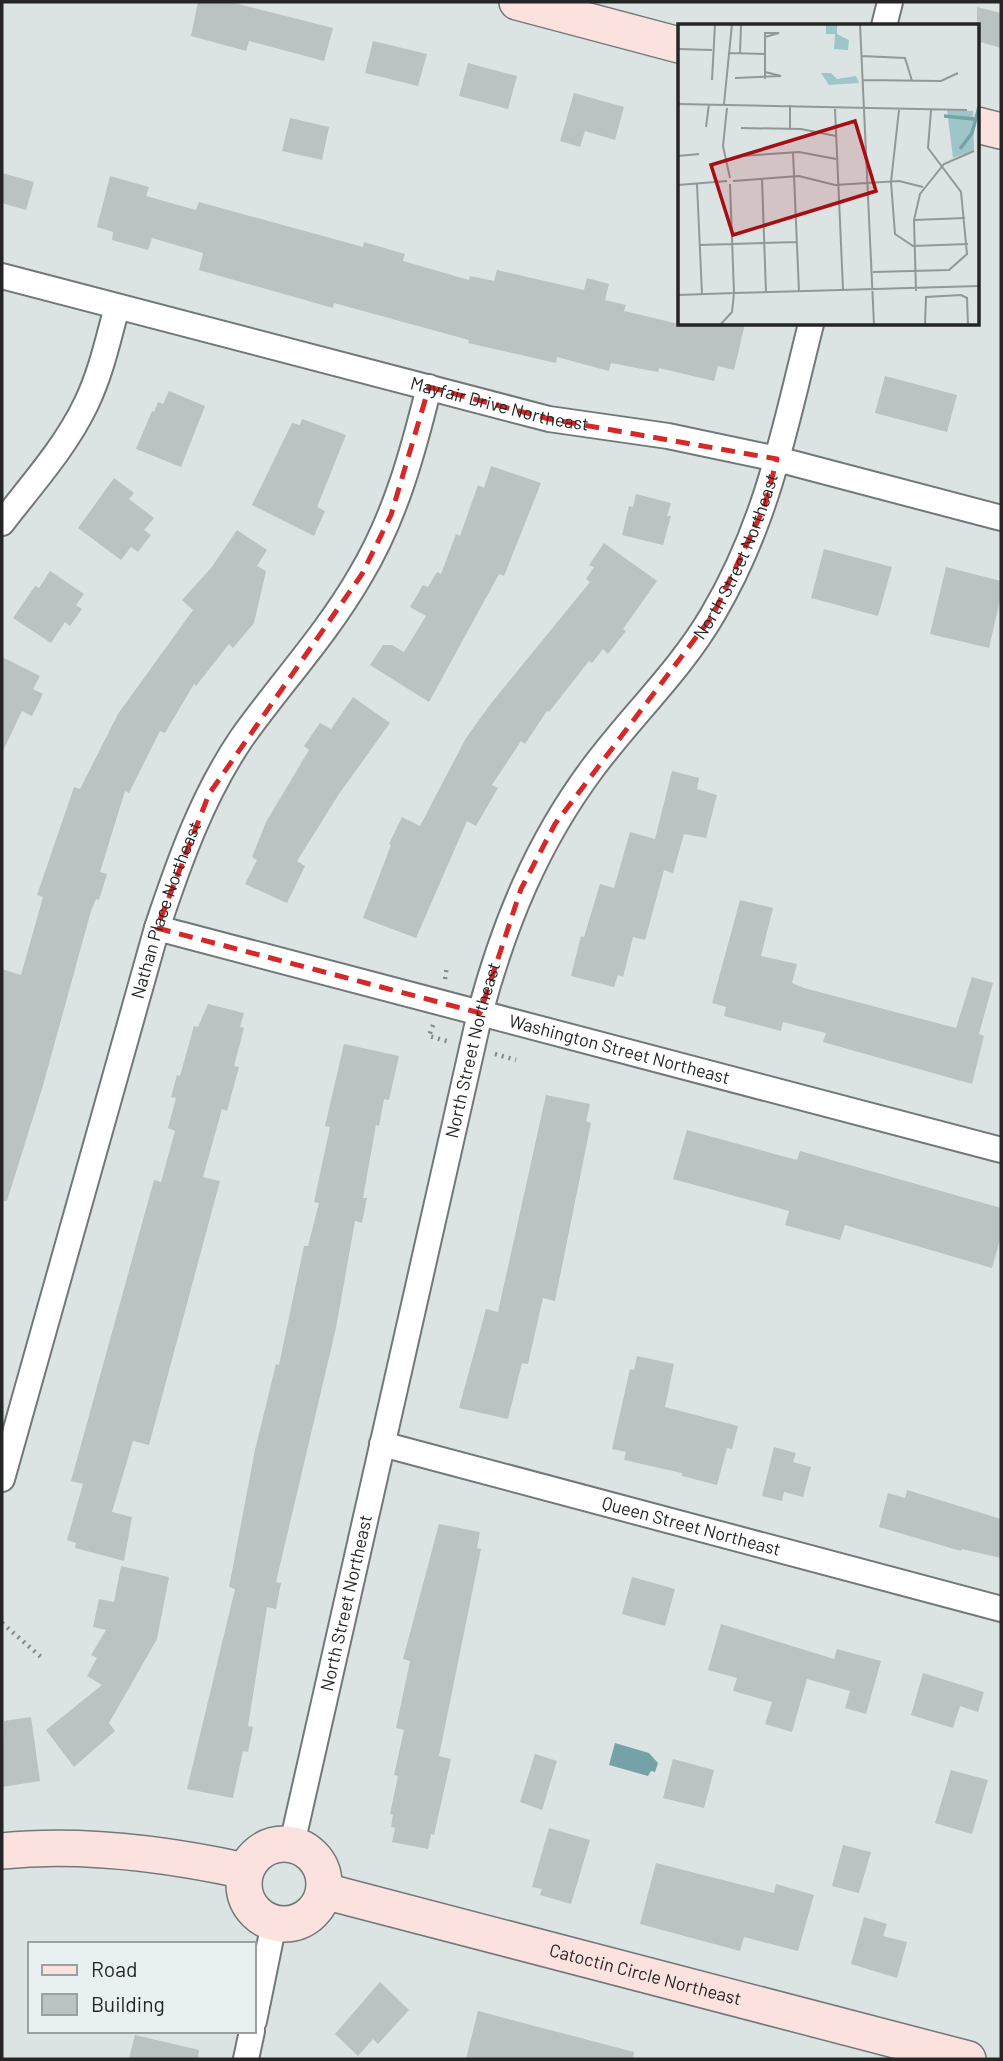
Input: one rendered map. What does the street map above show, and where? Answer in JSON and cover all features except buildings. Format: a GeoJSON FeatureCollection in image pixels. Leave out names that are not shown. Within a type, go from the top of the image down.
{"type":"FeatureCollection","features":[{"type":"Feature","properties":{"kind":"street"},"geometry":{"type":"LineString","coordinates":[[517,2],[678,46]]}},
{"type":"Feature","properties":{"kind":"street"},"geometry":{"type":"LineString","coordinates":[[884,24],[890,2]]}},
{"type":"Feature","properties":{"kind":"street"},"geometry":{"type":"LineString","coordinates":[[978,125],[1001,131]]}},
{"type":"Feature","properties":{"kind":"street","name":"Mayfair Drive Northeast"},"geometry":{"type":"LineString","coordinates":[[2,276],[549,419],[668,436],[777,459],[1001,518]]}},
{"type":"Feature","properties":{"kind":"street"},"geometry":{"type":"LineString","coordinates":[[2,523],[59,450],[86,405],[101,370],[117,307]]}},
{"type":"Feature","properties":{"kind":"street","name":"North Street Northeast"},"geometry":{"type":"LineString","coordinates":[[292,1844],[480,1013],[497,950],[521,889],[555,824],[593,768],[676,670],[713,615],[744,557],[764,508],[810,326]]}},
{"type":"Feature","properties":{"kind":"street","name":"Nathan Place Northeast"},"geometry":{"type":"LineString","coordinates":[[2,1479],[157,928],[181,853],[209,794],[241,739],[329,626],[362,574],[391,515],[429,387]]}},
{"type":"Feature","properties":{"kind":"street","name":"Washington Street Northeast"},"geometry":{"type":"LineString","coordinates":[[157,928],[1001,1150]]}},
{"type":"Feature","properties":{"kind":"street","name":"Queen Street Northeast"},"geometry":{"type":"LineString","coordinates":[[382,1444],[1001,1609]]}},
{"type":"Feature","properties":{"kind":"street"},"geometry":{"type":"LineString","coordinates":[[280,1843],[292,1844],[306,1850],[317,1861],[324,1875],[324,1891],[318,1906],[306,1918],[291,1923],[274,1923],[260,1916],[249,1903],[244,1888],[246,1871],[258,1852],[280,1843]]}},
{"type":"Feature","properties":{"kind":"street"},"geometry":{"type":"LineString","coordinates":[[2,1851],[79,1850],[142,1854],[246,1871]]}},
{"type":"Feature","properties":{"kind":"street","name":"Catoctin Circle Northeast"},"geometry":{"type":"LineString","coordinates":[[324,1891],[968,2059]]}},
{"type":"Feature","properties":{"kind":"street"},"geometry":{"type":"LineString","coordinates":[[256,2011],[274,1923]]}},
{"type":"Feature","properties":{"kind":"street"},"geometry":{"type":"LineString","coordinates":[[246,2059],[252,2033]]}},
{"type":"Feature","properties":{"kind":"path"},"geometry":{"type":"LineString","coordinates":[[2,1623],[41,1657]]}},
{"type":"Feature","properties":{"kind":"highlighted area"},"geometry":{"type":"Polygon","coordinates":[[[429,387],[549,419],[777,459],[764,508],[713,615],[555,824],[521,889],[480,1013],[157,928],[209,794],[362,574],[391,515],[429,387]]]}},
{"type":"Feature","properties":{"kind":"water"},"geometry":{"type":"Polygon","coordinates":[[[615,1743],[649,1753],[658,1763],[655,1772],[651,1771],[648,1776],[609,1765],[615,1743]]]}}]}
